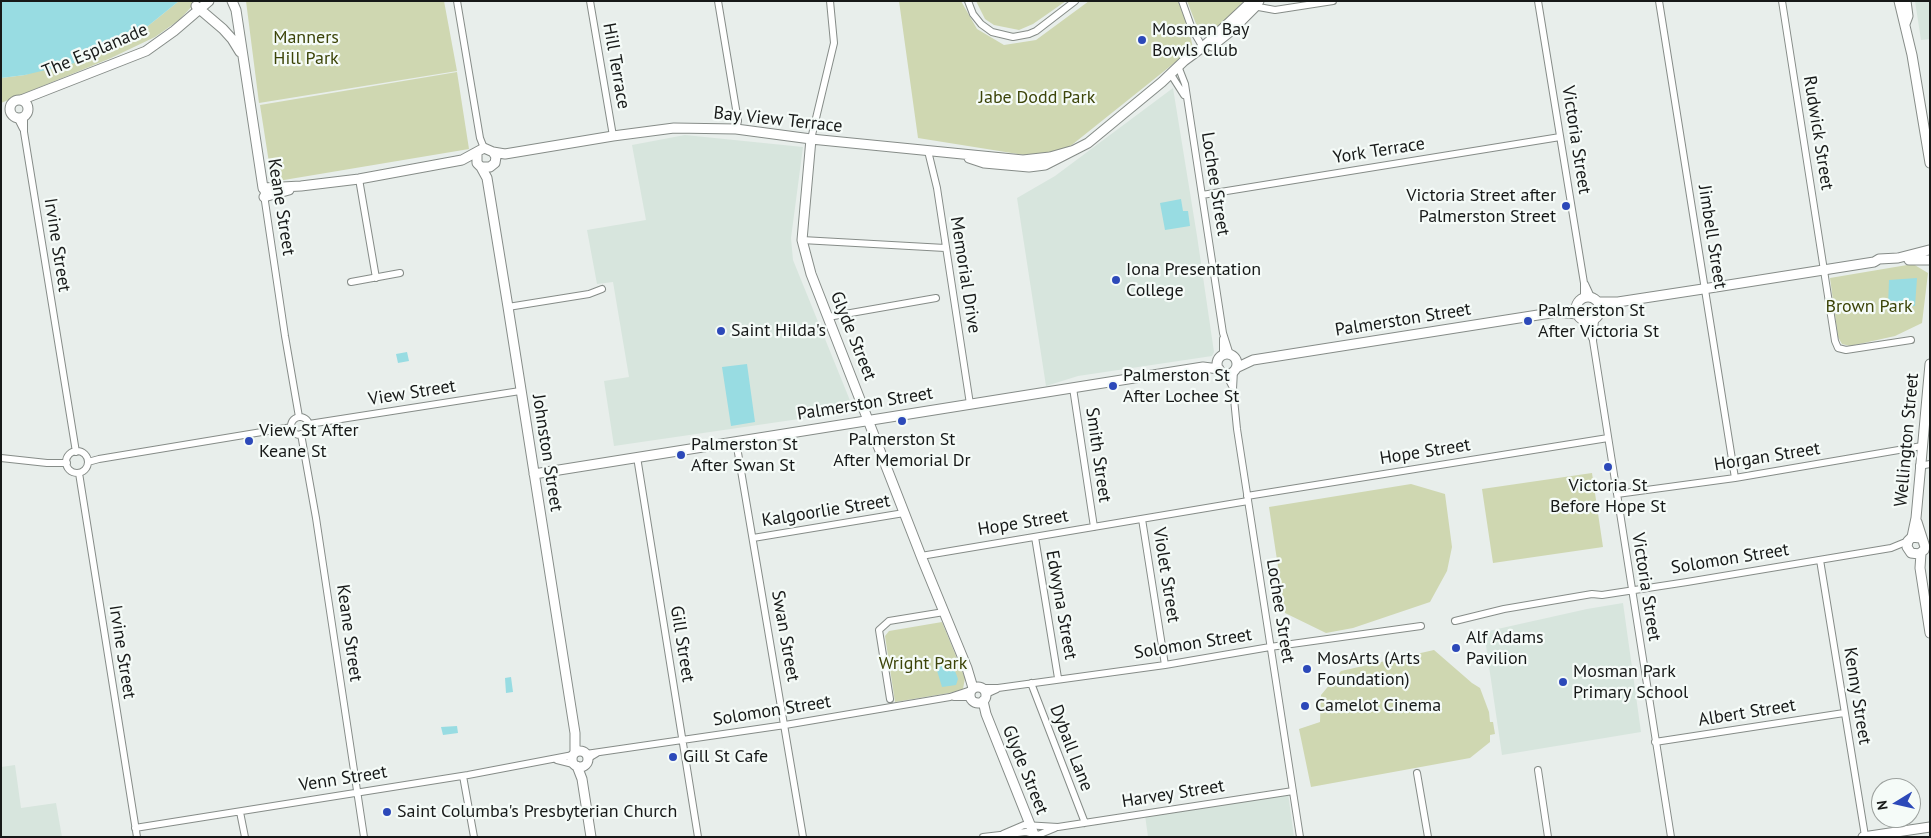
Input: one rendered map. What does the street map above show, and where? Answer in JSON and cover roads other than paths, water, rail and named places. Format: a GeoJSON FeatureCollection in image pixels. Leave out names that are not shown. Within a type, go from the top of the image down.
{"type":"FeatureCollection","features":[{"type":"Feature","properties":{"kind":"street","name":"The Esplanade"},"geometry":{"type":"LineString","coordinates":[[24,103],[36,94],[146,51],[174,31],[199,6],[210,1]]}},
{"type":"Feature","properties":{"kind":"street","name":"Keane Street"},"geometry":{"type":"LineString","coordinates":[[232,1],[236,10],[284,336],[299,417]]}},
{"type":"Feature","properties":{"kind":"street","name":"Johnston Street"},"geometry":{"type":"LineString","coordinates":[[456,1],[485,158],[520,391],[592,837]]}},
{"type":"Feature","properties":{"kind":"street","name":"Hill Terrace"},"geometry":{"type":"LineString","coordinates":[[590,1],[613,136]]}},
{"type":"Feature","properties":{"kind":"street"},"geometry":{"type":"LineString","coordinates":[[718,1],[738,121],[736,129]]}},
{"type":"Feature","properties":{"kind":"street","name":"Glyde Street"},"geometry":{"type":"LineString","coordinates":[[830,1],[834,43],[811,139],[802,240],[810,274],[1034,835]]}},
{"type":"Feature","properties":{"kind":"street"},"geometry":{"type":"LineString","coordinates":[[968,1],[972,14],[981,24],[992,32],[1013,37],[1036,31],[1076,1]]}},
{"type":"Feature","properties":{"kind":"street"},"geometry":{"type":"LineString","coordinates":[[1182,1],[1192,29],[1207,47]]}},
{"type":"Feature","properties":{"kind":"street"},"geometry":{"type":"LineString","coordinates":[[1255,3],[1275,10],[1333,1]]}},
{"type":"Feature","properties":{"kind":"street","name":"Victoria Street"},"geometry":{"type":"LineString","coordinates":[[1538,1],[1584,283],[1590,302]]}},
{"type":"Feature","properties":{"kind":"street","name":"Jimbell Street"},"geometry":{"type":"LineString","coordinates":[[1659,1],[1735,478]]}},
{"type":"Feature","properties":{"kind":"street","name":"Rudwick Street"},"geometry":{"type":"LineString","coordinates":[[1782,1],[1835,341],[1838,348],[1846,350],[1911,340]]}},
{"type":"Feature","properties":{"kind":"street"},"geometry":{"type":"LineString","coordinates":[[1900,1],[1902,17],[1912,54],[1930,163]]}},
{"type":"Feature","properties":{"kind":"street"},"geometry":{"type":"LineString","coordinates":[[1905,24],[1908,16],[1906,1]]}},
{"type":"Feature","properties":{"kind":"street","name":"Bay View Terrace"},"geometry":{"type":"LineString","coordinates":[[485,158],[613,136],[674,128],[736,129],[960,155],[1031,160],[1050,158],[1088,143],[1207,47],[1255,3]]}},
{"type":"Feature","properties":{"kind":"street"},"geometry":{"type":"LineString","coordinates":[[199,6],[232,39],[243,57]]}},
{"type":"Feature","properties":{"kind":"street","name":"Lochee Street"},"geometry":{"type":"LineString","coordinates":[[1175,72],[1184,84],[1227,363],[1233,390],[1270,647],[1300,837]]}},
{"type":"Feature","properties":{"kind":"street"},"geometry":{"type":"LineString","coordinates":[[16,100],[24,103],[27,111],[20,117],[12,114],[6,107],[16,100]]}},
{"type":"Feature","properties":{"kind":"street","name":"Irvine Street"},"geometry":{"type":"LineString","coordinates":[[20,117],[76,452]]}},
{"type":"Feature","properties":{"kind":"street","name":"York Terrace"},"geometry":{"type":"LineString","coordinates":[[1202,195],[1560,137]]}},
{"type":"Feature","properties":{"kind":"street","name":"Memorial Drive"},"geometry":{"type":"LineString","coordinates":[[928,151],[937,188],[970,404]]}},
{"type":"Feature","properties":{"kind":"street"},"geometry":{"type":"LineString","coordinates":[[263,188],[301,186],[359,179],[462,160],[485,158]]}},
{"type":"Feature","properties":{"kind":"street"},"geometry":{"type":"LineString","coordinates":[[359,179],[376,278]]}},
{"type":"Feature","properties":{"kind":"street"},"geometry":{"type":"LineString","coordinates":[[264,198],[301,186]]}},
{"type":"Feature","properties":{"kind":"street"},"geometry":{"type":"LineString","coordinates":[[802,240],[945,248]]}},
{"type":"Feature","properties":{"kind":"street"},"geometry":{"type":"LineString","coordinates":[[1930,250],[1928,255],[1930,261]]}},
{"type":"Feature","properties":{"kind":"street","name":"Palmerston Street"},"geometry":{"type":"LineString","coordinates":[[1874,262],[1879,259],[1894,259],[1930,250]]}},
{"type":"Feature","properties":{"kind":"street","name":"Palmerston Street"},"geometry":{"type":"LineString","coordinates":[[534,474],[637,456],[1557,312],[1590,302],[1618,302],[1874,262],[1883,264],[1911,260],[1930,261]]}},
{"type":"Feature","properties":{"kind":"street"},"geometry":{"type":"LineString","coordinates":[[351,282],[400,273]]}},
{"type":"Feature","properties":{"kind":"street"},"geometry":{"type":"LineString","coordinates":[[508,307],[589,294],[602,289]]}},
{"type":"Feature","properties":{"kind":"street"},"geometry":{"type":"LineString","coordinates":[[828,317],[936,298]]}},
{"type":"Feature","properties":{"kind":"street"},"geometry":{"type":"LineString","coordinates":[[1580,317],[1590,302]]}},
{"type":"Feature","properties":{"kind":"street"},"geometry":{"type":"LineString","coordinates":[[1590,302],[1595,320]]}},
{"type":"Feature","properties":{"kind":"street","name":"Palmerston Street"},"geometry":{"type":"LineString","coordinates":[[1557,312],[1580,317],[1587,321],[1595,320]]}},
{"type":"Feature","properties":{"kind":"street","name":"Victoria Street"},"geometry":{"type":"LineString","coordinates":[[1580,317],[1593,341]]}},
{"type":"Feature","properties":{"kind":"street","name":"Victoria Street"},"geometry":{"type":"LineString","coordinates":[[1595,320],[1593,341],[1671,837]]}},
{"type":"Feature","properties":{"kind":"street","name":"Wellington Street"},"geometry":{"type":"LineString","coordinates":[[1930,364],[1916,518],[1920,568],[1930,634]]}},
{"type":"Feature","properties":{"kind":"street","name":"Smith Street"},"geometry":{"type":"LineString","coordinates":[[1073,388],[1094,527]]}},
{"type":"Feature","properties":{"kind":"street","name":"View Street"},"geometry":{"type":"LineString","coordinates":[[309,424],[520,391]]}},
{"type":"Feature","properties":{"kind":"street"},"geometry":{"type":"LineString","coordinates":[[299,417],[304,418],[309,424],[308,430],[301,434],[294,432],[292,427],[292,422],[299,417]]}},
{"type":"Feature","properties":{"kind":"street"},"geometry":{"type":"LineString","coordinates":[[88,462],[99,458],[292,427]]}},
{"type":"Feature","properties":{"kind":"street","name":"Keane Street"},"geometry":{"type":"LineString","coordinates":[[301,434],[316,518],[364,837]]}},
{"type":"Feature","properties":{"kind":"street","name":"Hope Street"},"geometry":{"type":"LineString","coordinates":[[921,556],[1142,519],[1248,498],[1608,438]]}},
{"type":"Feature","properties":{"kind":"street","name":"Swan Street"},"geometry":{"type":"LineString","coordinates":[[736,441],[802,837]]}},
{"type":"Feature","properties":{"kind":"street","name":"Horgan Street"},"geometry":{"type":"LineString","coordinates":[[1617,494],[1735,478],[1922,446]]}},
{"type":"Feature","properties":{"kind":"street"},"geometry":{"type":"LineString","coordinates":[[76,452],[83,453],[88,462],[86,468],[79,473],[72,472],[67,463],[70,454],[76,452]]}},
{"type":"Feature","properties":{"kind":"street","name":"Gill Street"},"geometry":{"type":"LineString","coordinates":[[637,456],[698,837]]}},
{"type":"Feature","properties":{"kind":"street"},"geometry":{"type":"LineString","coordinates":[[1,458],[67,463]]}},
{"type":"Feature","properties":{"kind":"street"},"geometry":{"type":"LineString","coordinates":[[1920,466],[1930,464]]}},
{"type":"Feature","properties":{"kind":"street","name":"Irvine Street"},"geometry":{"type":"LineString","coordinates":[[79,473],[137,837]]}},
{"type":"Feature","properties":{"kind":"street","name":"Kalgoorlie Street"},"geometry":{"type":"LineString","coordinates":[[753,538],[904,513]]}},
{"type":"Feature","properties":{"kind":"street","name":"Violet Street"},"geometry":{"type":"LineString","coordinates":[[1142,519],[1165,665]]}},
{"type":"Feature","properties":{"kind":"street","name":"Edwyna Street"},"geometry":{"type":"LineString","coordinates":[[1035,536],[1058,678]]}},
{"type":"Feature","properties":{"kind":"street","name":"Solomon Street"},"geometry":{"type":"LineString","coordinates":[[1455,621],[1504,609],[1592,594],[1602,595],[1919,545]]}},
{"type":"Feature","properties":{"kind":"street","name":"Kenny Street"},"geometry":{"type":"LineString","coordinates":[[1820,560],[1864,837]]}},
{"type":"Feature","properties":{"kind":"street"},"geometry":{"type":"LineString","coordinates":[[890,699],[880,630],[889,621],[944,612]]}},
{"type":"Feature","properties":{"kind":"street","name":"Solomon Street"},"geometry":{"type":"LineString","coordinates":[[580,758],[598,752],[785,726],[1058,678],[1165,665],[1270,647],[1422,626]]}},
{"type":"Feature","properties":{"kind":"street","name":"Dyball Lane"},"geometry":{"type":"LineString","coordinates":[[1031,683],[1085,823]]}},
{"type":"Feature","properties":{"kind":"street","name":"Albert Street"},"geometry":{"type":"LineString","coordinates":[[1656,742],[1844,713]]}},
{"type":"Feature","properties":{"kind":"street","name":"Venn Street"},"geometry":{"type":"LineString","coordinates":[[135,828],[463,776],[556,759],[580,758]]}},
{"type":"Feature","properties":{"kind":"street"},"geometry":{"type":"LineString","coordinates":[[1538,770],[1548,837]]}},
{"type":"Feature","properties":{"kind":"street"},"geometry":{"type":"LineString","coordinates":[[1417,773],[1428,837]]}},
{"type":"Feature","properties":{"kind":"street"},"geometry":{"type":"LineString","coordinates":[[463,776],[474,837]]}},
{"type":"Feature","properties":{"kind":"street","name":"Harvey Street"},"geometry":{"type":"LineString","coordinates":[[1003,834],[1024,825],[1058,827],[1293,791]]}},
{"type":"Feature","properties":{"kind":"street"},"geometry":{"type":"LineString","coordinates":[[240,812],[245,837]]}},
{"type":"Feature","properties":{"kind":"street","name":"Harvey Street"},"geometry":{"type":"LineString","coordinates":[[983,837],[1026,832],[1038,835],[1058,827]]}},
{"type":"Feature","properties":{"kind":"street"},"geometry":{"type":"LineString","coordinates":[[1864,837],[1930,827]]}},
{"type":"Feature","properties":{"kind":"water"},"geometry":{"type":"Polygon","coordinates":[[[1,1],[179,1],[138,34],[83,61],[25,75],[1,78],[1,1]]]}},
{"type":"Feature","properties":{"kind":"water"},"geometry":{"type":"Polygon","coordinates":[[[1181,199],[1183,211],[1188,211],[1190,226],[1165,230],[1160,203],[1181,199]]]}},
{"type":"Feature","properties":{"kind":"water"},"geometry":{"type":"Polygon","coordinates":[[[1917,278],[1915,306],[1888,307],[1889,280],[1917,278]]]}},
{"type":"Feature","properties":{"kind":"water"},"geometry":{"type":"Polygon","coordinates":[[[407,352],[409,361],[398,363],[396,354],[407,352]]]}},
{"type":"Feature","properties":{"kind":"water"},"geometry":{"type":"Polygon","coordinates":[[[747,364],[755,422],[731,426],[722,367],[747,364]]]}},
{"type":"Feature","properties":{"kind":"water"},"geometry":{"type":"Polygon","coordinates":[[[951,660],[958,679],[956,685],[942,687],[935,664],[951,660]]]}},
{"type":"Feature","properties":{"kind":"water"},"geometry":{"type":"Polygon","coordinates":[[[511,677],[513,692],[506,693],[505,678],[511,677]]]}},
{"type":"Feature","properties":{"kind":"water"},"geometry":{"type":"Polygon","coordinates":[[[457,726],[458,733],[443,735],[441,727],[457,726]]]}},
{"type":"Feature","properties":{"kind":"place","name":"Mosman Bay Bowls Club"},"geometry":{"type":"Point","coordinates":[1142,40]}},
{"type":"Feature","properties":{"kind":"place","name":"Victoria Street after Palmerston Street"},"geometry":{"type":"Point","coordinates":[1566,206]}},
{"type":"Feature","properties":{"kind":"place","name":"Iona Presentation College"},"geometry":{"type":"Point","coordinates":[1116,280]}},
{"type":"Feature","properties":{"kind":"place","name":"Palmerston St After Victoria St"},"geometry":{"type":"Point","coordinates":[1528,321]}},
{"type":"Feature","properties":{"kind":"place","name":"Saint Hilda's"},"geometry":{"type":"Point","coordinates":[721,331]}},
{"type":"Feature","properties":{"kind":"place","name":"Palmerston St After Lochee St"},"geometry":{"type":"Point","coordinates":[1113,386]}},
{"type":"Feature","properties":{"kind":"place","name":"Palmerston St After Memorial Dr"},"geometry":{"type":"Point","coordinates":[902,421]}},
{"type":"Feature","properties":{"kind":"place","name":"View St After Keane St"},"geometry":{"type":"Point","coordinates":[249,441]}},
{"type":"Feature","properties":{"kind":"place","name":"Palmerston St After Swan St"},"geometry":{"type":"Point","coordinates":[681,455]}},
{"type":"Feature","properties":{"kind":"place","name":"Victoria St Before Hope St"},"geometry":{"type":"Point","coordinates":[1608,467]}},
{"type":"Feature","properties":{"kind":"place","name":"Alf Adams Pavilion"},"geometry":{"type":"Point","coordinates":[1456,648]}},
{"type":"Feature","properties":{"kind":"place","name":"MosArts (Arts Foundation)"},"geometry":{"type":"Point","coordinates":[1307,669]}},
{"type":"Feature","properties":{"kind":"place","name":"Mosman Park Primary School"},"geometry":{"type":"Point","coordinates":[1563,682]}},
{"type":"Feature","properties":{"kind":"place","name":"Camelot Cinema"},"geometry":{"type":"Point","coordinates":[1305,706]}},
{"type":"Feature","properties":{"kind":"place","name":"Gill St Cafe"},"geometry":{"type":"Point","coordinates":[673,757]}},
{"type":"Feature","properties":{"kind":"place","name":"Saint Columba's Presbyterian Church"},"geometry":{"type":"Point","coordinates":[387,812]}},
{"type":"Feature","properties":{"kind":"park label","name":"Manners Hill Park"},"geometry":{"type":"Point","coordinates":[306,48]}},
{"type":"Feature","properties":{"kind":"park label","name":"Jabe Dodd Park"},"geometry":{"type":"Point","coordinates":[1037,98]}},
{"type":"Feature","properties":{"kind":"park label","name":"Brown Park"},"geometry":{"type":"Point","coordinates":[1869,307]}},
{"type":"Feature","properties":{"kind":"park label","name":"Wright Park"},"geometry":{"type":"Point","coordinates":[923,664]}}]}
